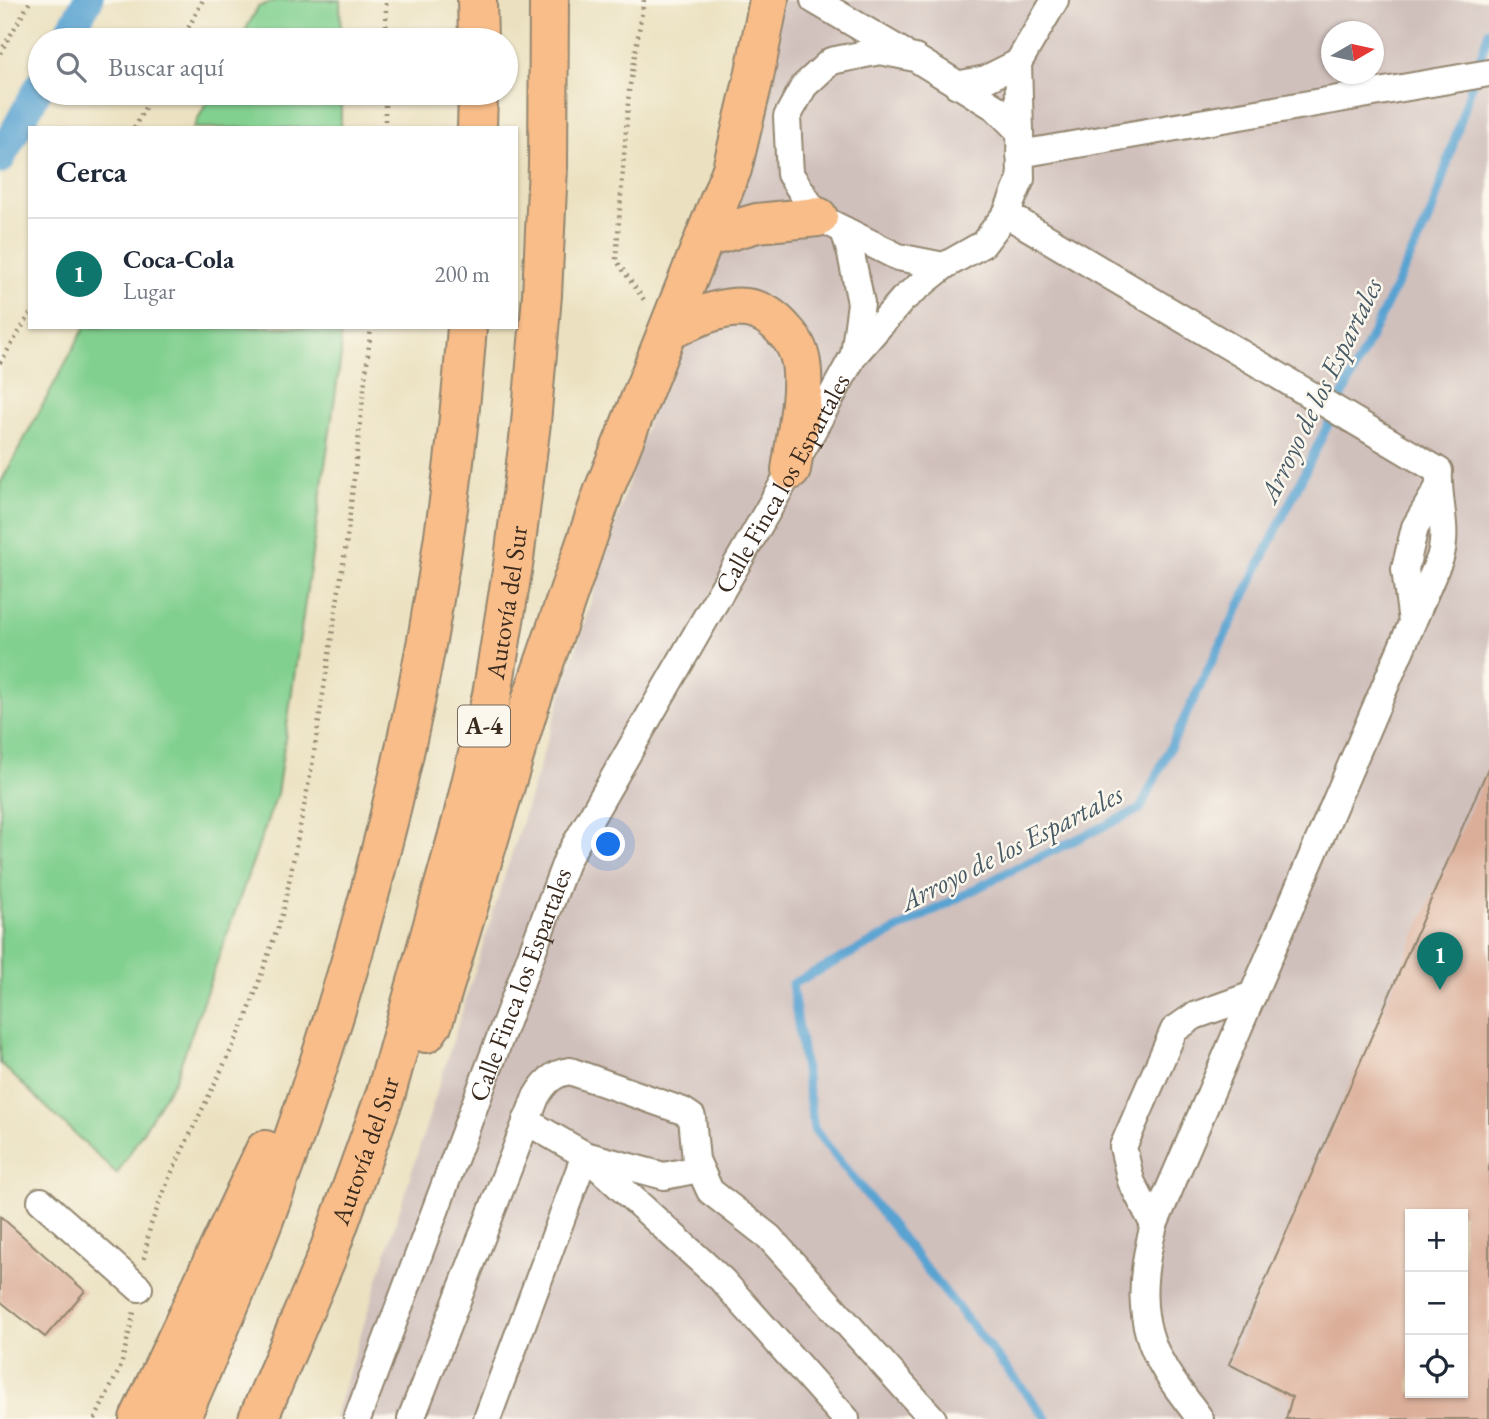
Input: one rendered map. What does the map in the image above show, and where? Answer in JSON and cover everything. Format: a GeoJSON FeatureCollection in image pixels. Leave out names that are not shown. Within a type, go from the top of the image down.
{"type":"FeatureCollection","features":[{"type":"Feature","properties":{"kind":"highway"},"geometry":{"type":"LineString","coordinates":[[477,0],[478,28]]}},
{"type":"Feature","properties":{"kind":"highway","name":"Autovía del Sur"},"geometry":{"type":"LineString","coordinates":[[258,1419],[326,1259],[386,1093],[463,817],[492,695],[514,559],[531,422],[542,295],[548,166],[549,0]]}},
{"type":"Feature","properties":{"kind":"highway"},"geometry":{"type":"LineString","coordinates":[[386,1093],[433,1023],[529,708],[604,490],[732,169],[769,0]]}},
{"type":"Feature","properties":{"kind":"highway"},"geometry":{"type":"LineString","coordinates":[[477,126],[478,105]]}},
{"type":"Feature","properties":{"kind":"highway"},"geometry":{"type":"LineString","coordinates":[[705,238],[757,223],[831,224]]}},
{"type":"Feature","properties":{"kind":"highway"},"geometry":{"type":"LineString","coordinates":[[668,331],[697,317],[730,307],[754,309],[775,319],[793,340],[801,364],[800,413],[791,470]]}},
{"type":"Feature","properties":{"kind":"highway"},"geometry":{"type":"LineString","coordinates":[[180,1419],[265,1216],[306,1104],[369,900],[408,739],[436,592],[461,407],[467,329]]}},
{"type":"Feature","properties":{"kind":"highway"},"geometry":{"type":"LineString","coordinates":[[139,1419],[267,1147],[306,1104]]}},
{"type":"Feature","properties":{"kind":"street"},"geometry":{"type":"LineString","coordinates":[[814,0],[996,108],[1020,143]]}},
{"type":"Feature","properties":{"kind":"street"},"geometry":{"type":"LineString","coordinates":[[915,58],[880,51],[831,61],[804,86],[787,117],[790,174],[831,224],[898,257],[944,266],[983,244],[1006,215],[1021,179],[1018,63],[1055,0]]}},
{"type":"Feature","properties":{"kind":"street"},"geometry":{"type":"LineString","coordinates":[[957,85],[986,79],[1018,63]]}},
{"type":"Feature","properties":{"kind":"street"},"geometry":{"type":"LineString","coordinates":[[1020,143],[1381,92],[1489,73]]}},
{"type":"Feature","properties":{"kind":"street"},"geometry":{"type":"LineString","coordinates":[[1006,215],[1411,455],[1438,480],[1444,544],[1154,1226],[1144,1260],[1142,1282],[1149,1336],[1163,1366],[1200,1419]]}},
{"type":"Feature","properties":{"kind":"street","name":"Calle Finca los Espartales"},"geometry":{"type":"LineString","coordinates":[[831,224],[851,254],[860,303],[854,355]]}},
{"type":"Feature","properties":{"kind":"street","name":"Calle Finca los Espartales"},"geometry":{"type":"LineString","coordinates":[[358,1419],[567,859],[791,470],[854,355],[903,299],[944,266]]}},
{"type":"Feature","properties":{"kind":"street"},"geometry":{"type":"LineString","coordinates":[[1154,1226],[1131,1181],[1122,1147],[1174,1030],[1194,1016],[1253,995]]}},
{"type":"Feature","properties":{"kind":"street"},"geometry":{"type":"LineString","coordinates":[[411,1419],[526,1121],[541,1088],[559,1072],[570,1072],[683,1111],[692,1117],[696,1160],[710,1191],[769,1237],[933,1419]]}},
{"type":"Feature","properties":{"kind":"street"},"geometry":{"type":"LineString","coordinates":[[526,1121],[585,1155],[722,1280],[846,1419]]}},
{"type":"Feature","properties":{"kind":"street"},"geometry":{"type":"LineString","coordinates":[[585,1155],[664,1176],[699,1169]]}},
{"type":"Feature","properties":{"kind":"street"},"geometry":{"type":"LineString","coordinates":[[487,1419],[585,1155]]}},
{"type":"Feature","properties":{"kind":"street"},"geometry":{"type":"LineString","coordinates":[[41,1201],[139,1288]]}},
{"type":"Feature","properties":{"kind":"path"},"geometry":{"type":"LineString","coordinates":[[0,53],[31,0]]}},
{"type":"Feature","properties":{"kind":"path"},"geometry":{"type":"LineString","coordinates":[[188,28],[203,0]]}},
{"type":"Feature","properties":{"kind":"path"},"geometry":{"type":"LineString","coordinates":[[386,0],[386,28]]}},
{"type":"Feature","properties":{"kind":"path"},"geometry":{"type":"LineString","coordinates":[[644,0],[629,91],[616,260],[668,331]]}},
{"type":"Feature","properties":{"kind":"path"},"geometry":{"type":"LineString","coordinates":[[135,126],[146,105]]}},
{"type":"Feature","properties":{"kind":"path"},"geometry":{"type":"LineString","coordinates":[[385,126],[386,105]]}},
{"type":"Feature","properties":{"kind":"path"},"geometry":{"type":"LineString","coordinates":[[0,363],[28,317]]}},
{"type":"Feature","properties":{"kind":"path"},"geometry":{"type":"LineString","coordinates":[[95,1419],[121,1366],[150,1227],[169,1178],[246,1020],[283,912],[312,766],[348,531],[371,329]]}},
{"type":"Feature","properties":{"kind":"shaded area"},"geometry":{"type":"Polygon","coordinates":[[[780,0],[1489,0],[1489,1419],[334,1419],[780,0]]]}},
{"type":"Feature","properties":{"kind":"green space"},"geometry":{"type":"Polygon","coordinates":[[[276,0],[340,0],[341,28],[247,28],[258,7],[276,0]]]}},
{"type":"Feature","properties":{"kind":"green space"},"geometry":{"type":"Polygon","coordinates":[[[205,105],[341,105],[341,126],[194,126],[205,105]]]}},
{"type":"Feature","properties":{"kind":"green space"},"geometry":{"type":"Polygon","coordinates":[[[84,329],[341,329],[341,356],[277,794],[176,1077],[117,1174],[0,1063],[0,484],[84,329]]]}},
{"type":"Feature","properties":{"kind":"building"},"geometry":{"type":"Polygon","coordinates":[[[1489,766],[1489,1419],[1286,1419],[1292,1397],[1229,1364],[1489,766]]]}},
{"type":"Feature","properties":{"kind":"building"},"geometry":{"type":"Polygon","coordinates":[[[0,1216],[85,1291],[45,1337],[0,1301],[0,1216]]]}},
{"type":"Feature","properties":{"kind":"waterway"},"geometry":{"type":"LineString","coordinates":[[72,28],[88,0]]}},
{"type":"Feature","properties":{"kind":"waterway","name":"Arroyo de los Espartales"},"geometry":{"type":"LineString","coordinates":[[1047,1419],[814,1129],[792,984],[1008,872],[1140,809],[1431,214],[1489,31]]}},
{"type":"Feature","properties":{"kind":"waterway"},"geometry":{"type":"LineString","coordinates":[[0,159],[29,105]]}},
{"type":"Feature","properties":{"kind":"place","name":"Coca-Cola"},"geometry":{"type":"Point","coordinates":[1440,990]}}]}
